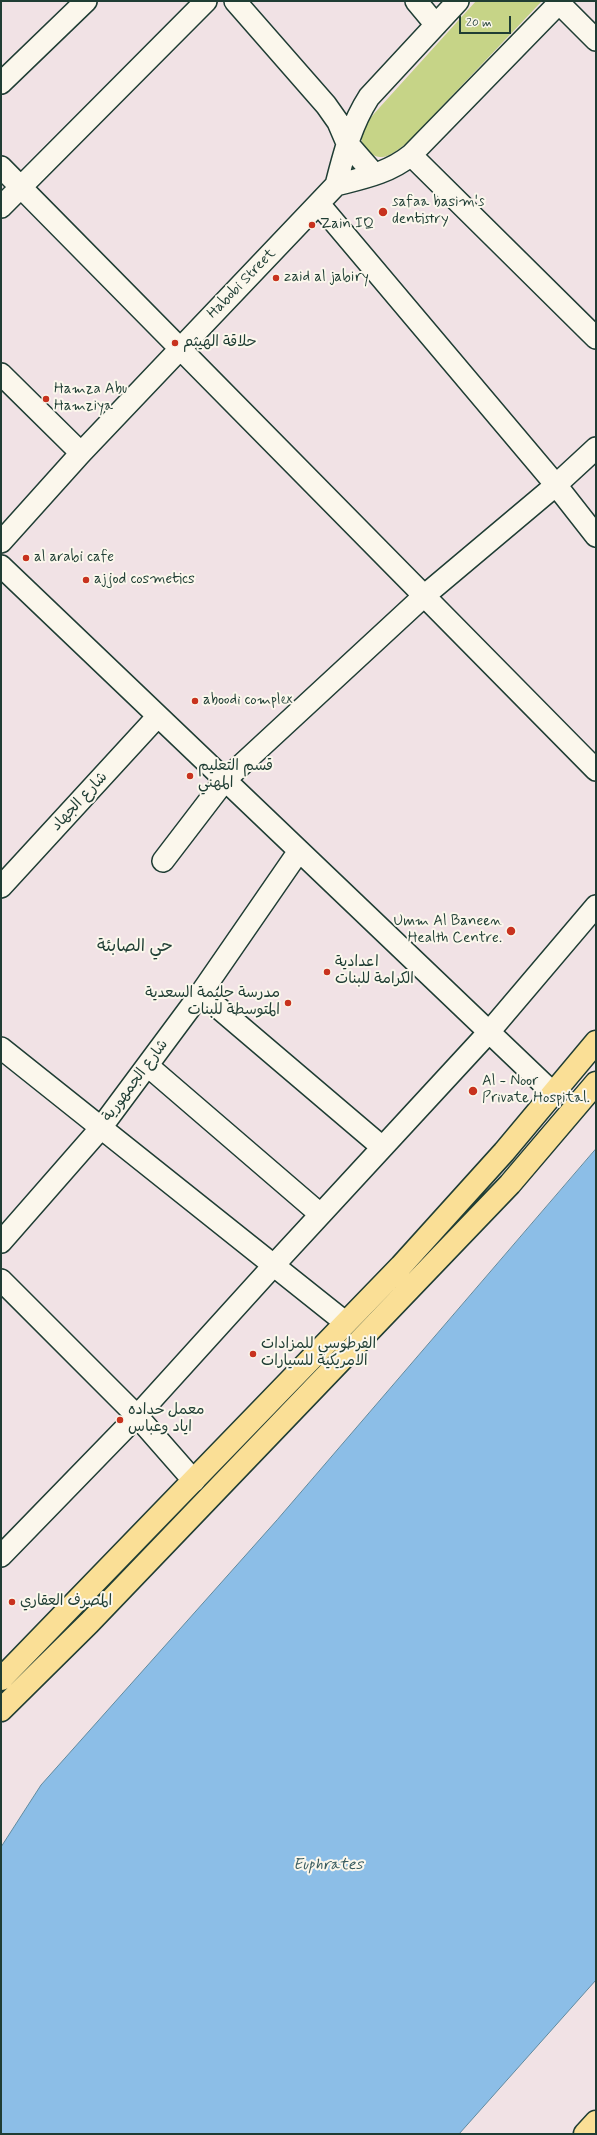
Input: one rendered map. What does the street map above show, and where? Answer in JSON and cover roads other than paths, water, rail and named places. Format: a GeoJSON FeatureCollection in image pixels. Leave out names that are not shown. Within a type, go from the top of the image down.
{"type":"FeatureCollection","features":[{"type":"Feature","properties":{"kind":"main road"},"geometry":{"type":"LineString","coordinates":[[1,1679],[194,1481],[453,1210],[554,1094],[596,1042]]}},
{"type":"Feature","properties":{"kind":"main road"},"geometry":{"type":"LineString","coordinates":[[1,1710],[89,1623],[510,1184],[596,1083]]}},
{"type":"Feature","properties":{"kind":"main road"},"geometry":{"type":"LineString","coordinates":[[265,1407],[280,1424]]}},
{"type":"Feature","properties":{"kind":"main road"},"geometry":{"type":"LineString","coordinates":[[585,2134],[596,2122]]}},
{"type":"Feature","properties":{"kind":"street"},"geometry":{"type":"LineString","coordinates":[[1,83],[86,1]]}},
{"type":"Feature","properties":{"kind":"street"},"geometry":{"type":"LineString","coordinates":[[1,207],[206,1]]}},
{"type":"Feature","properties":{"kind":"street"},"geometry":{"type":"LineString","coordinates":[[235,1],[326,104],[338,122],[347,143],[374,174]]}},
{"type":"Feature","properties":{"kind":"street"},"geometry":{"type":"LineString","coordinates":[[416,1],[436,25]]}},
{"type":"Feature","properties":{"kind":"street","name":"Habobi Street"},"geometry":{"type":"LineString","coordinates":[[1,542],[81,453],[336,185],[347,143],[359,113],[369,97],[458,1]]}},
{"type":"Feature","properties":{"kind":"street"},"geometry":{"type":"LineString","coordinates":[[336,185],[386,172],[399,165],[411,155],[560,2],[596,40]]}},
{"type":"Feature","properties":{"kind":"street"},"geometry":{"type":"LineString","coordinates":[[411,155],[596,338]]}},
{"type":"Feature","properties":{"kind":"street"},"geometry":{"type":"LineString","coordinates":[[1,167],[596,770]]}},
{"type":"Feature","properties":{"kind":"street"},"geometry":{"type":"LineString","coordinates":[[319,204],[556,485],[596,536]]}},
{"type":"Feature","properties":{"kind":"street"},"geometry":{"type":"LineString","coordinates":[[1,374],[81,453]]}},
{"type":"Feature","properties":{"kind":"street"},"geometry":{"type":"LineString","coordinates":[[163,861],[225,780],[424,596],[556,485],[596,448]]}},
{"type":"Feature","properties":{"kind":"street"},"geometry":{"type":"LineString","coordinates":[[1,566],[554,1094]]}},
{"type":"Feature","properties":{"kind":"street","name":"شارع الجهاد"},"geometry":{"type":"LineString","coordinates":[[1,887],[158,716]]}},
{"type":"Feature","properties":{"kind":"street","name":"شارع الجمهورية"},"geometry":{"type":"LineString","coordinates":[[1,1242],[100,1129],[201,993],[299,851]]}},
{"type":"Feature","properties":{"kind":"street"},"geometry":{"type":"LineString","coordinates":[[1,1556],[137,1416],[272,1266],[489,1032],[596,906]]}},
{"type":"Feature","properties":{"kind":"street"},"geometry":{"type":"LineString","coordinates":[[201,993],[382,1147]]}},
{"type":"Feature","properties":{"kind":"street"},"geometry":{"type":"LineString","coordinates":[[1,1048],[100,1129],[346,1323]]}},
{"type":"Feature","properties":{"kind":"street"},"geometry":{"type":"LineString","coordinates":[[148,1066],[320,1214]]}},
{"type":"Feature","properties":{"kind":"street"},"geometry":{"type":"LineString","coordinates":[[1,1280],[137,1416],[194,1481]]}},
{"type":"Feature","properties":{"kind":"water","name":"Euphrates"},"geometry":{"type":"Polygon","coordinates":[[[596,1149],[596,1980],[459,2134],[1,2134],[1,1847],[41,1785],[277,1520],[596,1149]]]}},
{"type":"Feature","properties":{"kind":"place","name":"safaa basim's dentistry"},"geometry":{"type":"Point","coordinates":[383,212]}},
{"type":"Feature","properties":{"kind":"place","name":"Zain IQ"},"geometry":{"type":"Point","coordinates":[312,225]}},
{"type":"Feature","properties":{"kind":"place","name":"zaid al jabiry"},"geometry":{"type":"Point","coordinates":[276,278]}},
{"type":"Feature","properties":{"kind":"place","name":"حلاقة الهيثم"},"geometry":{"type":"Point","coordinates":[175,343]}},
{"type":"Feature","properties":{"kind":"place","name":"Hamza Abu Hamziya"},"geometry":{"type":"Point","coordinates":[46,399]}},
{"type":"Feature","properties":{"kind":"place","name":"al arabi cafe"},"geometry":{"type":"Point","coordinates":[26,558]}},
{"type":"Feature","properties":{"kind":"place","name":"ajjod cosmetics"},"geometry":{"type":"Point","coordinates":[86,580]}},
{"type":"Feature","properties":{"kind":"place","name":"aboodi complex"},"geometry":{"type":"Point","coordinates":[195,701]}},
{"type":"Feature","properties":{"kind":"place","name":"قسم التعليم المهني"},"geometry":{"type":"Point","coordinates":[190,776]}},
{"type":"Feature","properties":{"kind":"place","name":"Umm Al Baneen Health Centre."},"geometry":{"type":"Point","coordinates":[511,931]}},
{"type":"Feature","properties":{"kind":"place","name":"اعدادية الكرامة للبنات"},"geometry":{"type":"Point","coordinates":[327,972]}},
{"type":"Feature","properties":{"kind":"place","name":"مدرسة حليمة السعدية المتوسطة للبنات"},"geometry":{"type":"Point","coordinates":[288,1003]}},
{"type":"Feature","properties":{"kind":"place","name":"Al - Noor Private Hospital."},"geometry":{"type":"Point","coordinates":[473,1091]}},
{"type":"Feature","properties":{"kind":"place","name":"الفرطوسي للمزادات الامريكية للسيارات"},"geometry":{"type":"Point","coordinates":[253,1354]}},
{"type":"Feature","properties":{"kind":"place","name":"معمل حداده اياد وعباس"},"geometry":{"type":"Point","coordinates":[120,1420]}},
{"type":"Feature","properties":{"kind":"place","name":"المصرف العقاري"},"geometry":{"type":"Point","coordinates":[12,1602]}},
{"type":"Feature","properties":{"kind":"district","name":"حي الصابئة"},"geometry":{"type":"Point","coordinates":[135,947]}}]}
